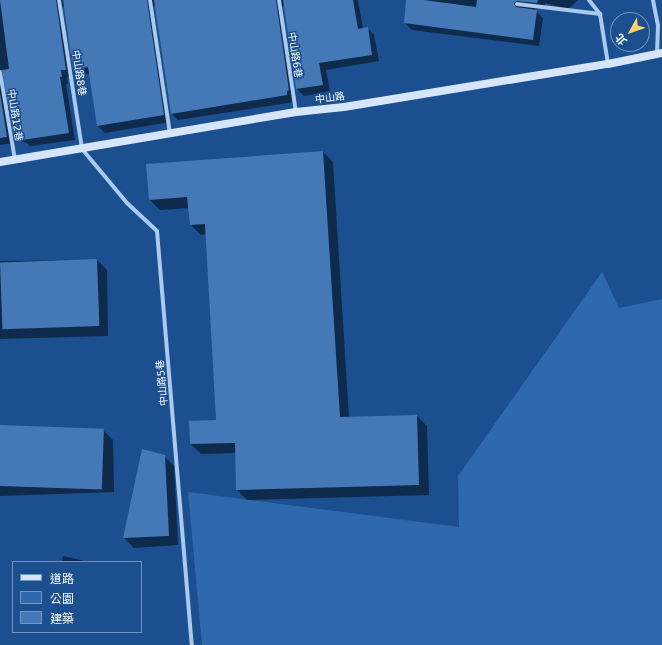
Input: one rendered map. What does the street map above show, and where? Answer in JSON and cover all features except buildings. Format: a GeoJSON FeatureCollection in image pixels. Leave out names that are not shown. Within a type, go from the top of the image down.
{"type":"FeatureCollection","features":[{"type":"Feature","properties":{"kind":"main road","name":"中山路"},"geometry":{"type":"LineString","coordinates":[[0,162],[296,112],[352,106],[608,64],[660,53]]}},
{"type":"Feature","properties":{"kind":"street","name":"中山路8巷"},"geometry":{"type":"LineString","coordinates":[[60,0],[82,149]]}},
{"type":"Feature","properties":{"kind":"street"},"geometry":{"type":"LineString","coordinates":[[150,0],[170,134]]}},
{"type":"Feature","properties":{"kind":"street","name":"中山路6巷"},"geometry":{"type":"LineString","coordinates":[[279,0],[296,112]]}},
{"type":"Feature","properties":{"kind":"street"},"geometry":{"type":"LineString","coordinates":[[589,0],[600,14],[608,64]]}},
{"type":"Feature","properties":{"kind":"street"},"geometry":{"type":"LineString","coordinates":[[653,0],[658,25],[660,53]]}},
{"type":"Feature","properties":{"kind":"street"},"geometry":{"type":"LineString","coordinates":[[517,4],[600,14]]}},
{"type":"Feature","properties":{"kind":"street","name":"中山路12巷"},"geometry":{"type":"LineString","coordinates":[[0,72],[15,160]]}},
{"type":"Feature","properties":{"kind":"street","name":"中山路5巷"},"geometry":{"type":"LineString","coordinates":[[82,149],[127,203],[157,231],[192,645]]}},
{"type":"Feature","properties":{"kind":"green space"},"geometry":{"type":"Polygon","coordinates":[[[602,272],[619,308],[662,299],[662,645],[202,645],[188,492],[459,527],[458,476],[602,272]]]}}]}
